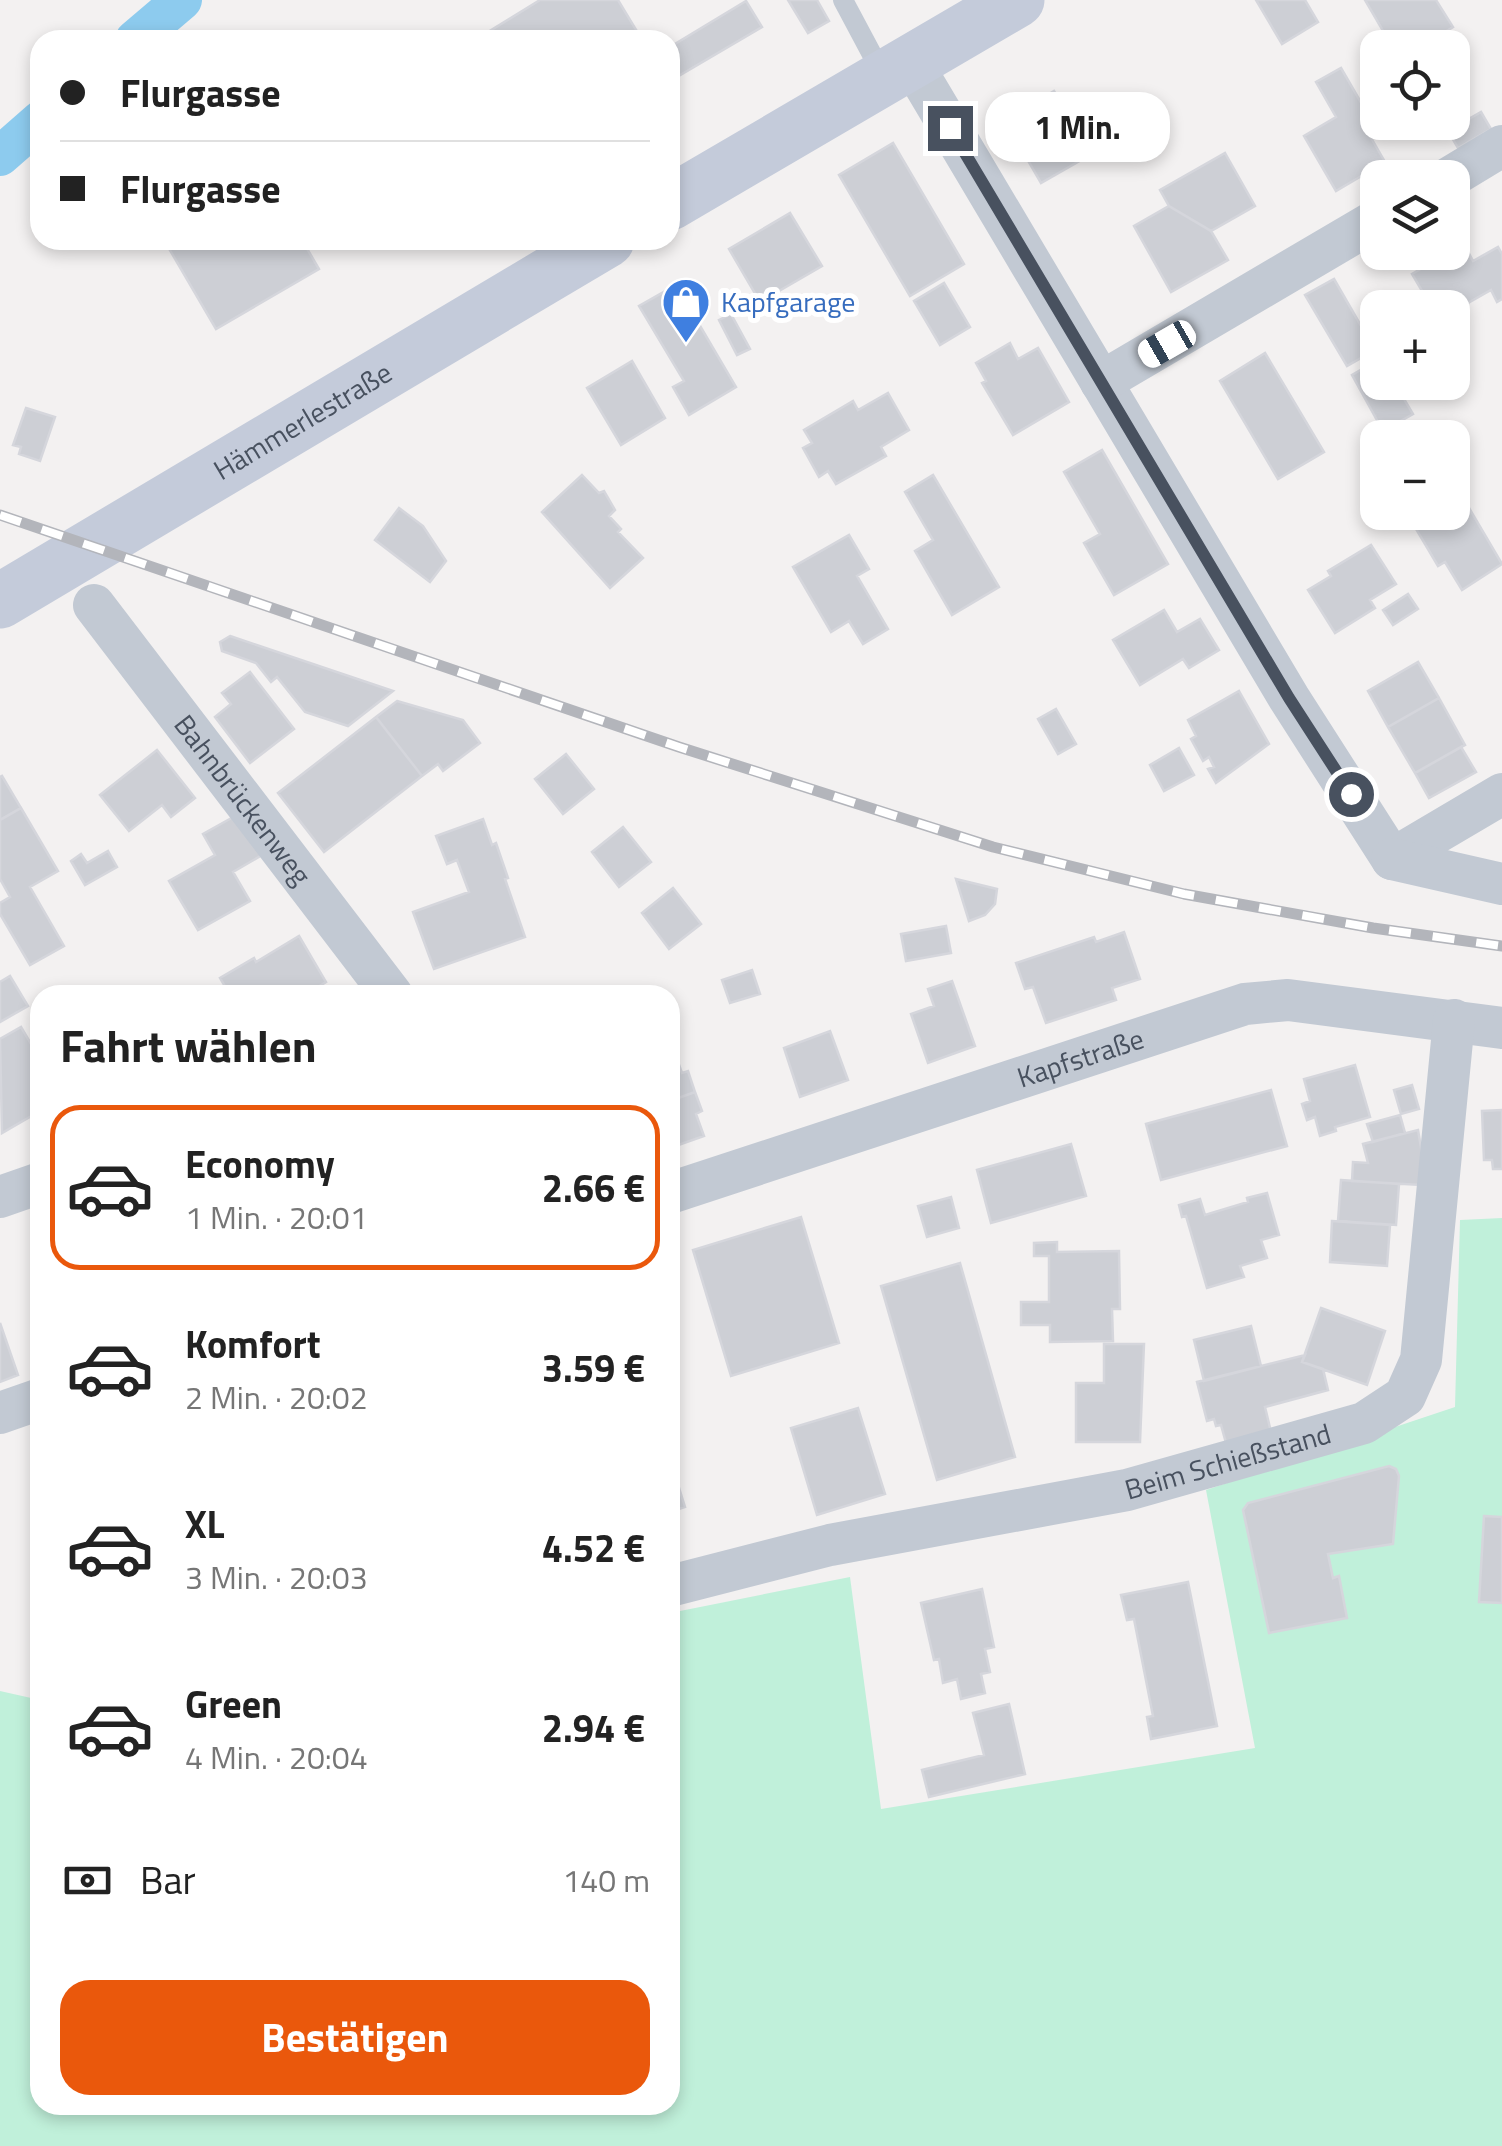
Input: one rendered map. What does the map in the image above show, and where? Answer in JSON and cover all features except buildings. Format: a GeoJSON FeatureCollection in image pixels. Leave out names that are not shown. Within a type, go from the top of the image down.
{"type":"FeatureCollection","features":[{"type":"Feature","properties":{"kind":"street"},"geometry":{"type":"LineString","coordinates":[[680,197],[1017,0]]}},
{"type":"Feature","properties":{"kind":"street"},"geometry":{"type":"LineString","coordinates":[[898,70],[1102,382],[1289,698],[1392,859],[1502,884]]}},
{"type":"Feature","properties":{"kind":"street"},"geometry":{"type":"LineString","coordinates":[[1470,165],[1502,146]]}},
{"type":"Feature","properties":{"kind":"street"},"geometry":{"type":"LineString","coordinates":[[1102,382],[1360,230]]}},
{"type":"Feature","properties":{"kind":"street","name":"Hämmerlestraße"},"geometry":{"type":"LineString","coordinates":[[0,601],[590,250]]}},
{"type":"Feature","properties":{"kind":"street","name":"Bahnbrückenweg"},"geometry":{"type":"LineString","coordinates":[[94,605],[384,985]]}},
{"type":"Feature","properties":{"kind":"street"},"geometry":{"type":"LineString","coordinates":[[1392,859],[1502,794]]}},
{"type":"Feature","properties":{"kind":"street","name":"Kapfstraße"},"geometry":{"type":"LineString","coordinates":[[680,1190],[1245,1004],[1288,1000],[1502,1028]]}},
{"type":"Feature","properties":{"kind":"street","name":"Beim Schießstand"},"geometry":{"type":"LineString","coordinates":[[680,1583],[830,1545],[1127,1490],[1364,1423],[1404,1396],[1421,1360],[1454,1020]]}},
{"type":"Feature","properties":{"kind":"street"},"geometry":{"type":"LineString","coordinates":[[0,1196],[30,1186]]}},
{"type":"Feature","properties":{"kind":"street"},"geometry":{"type":"LineString","coordinates":[[0,1413],[30,1402]]}},
{"type":"Feature","properties":{"kind":"lane"},"geometry":{"type":"LineString","coordinates":[[843,0],[898,70]]}},
{"type":"Feature","properties":{"kind":"green space"},"geometry":{"type":"Polygon","coordinates":[[[1502,1218],[1502,2146],[0,2146],[0,1691],[30,1698],[30,2115],[680,2115],[680,1611],[850,1577],[881,1809],[1255,1748],[1206,1490],[1455,1407],[1460,1220],[1502,1218]]]}},
{"type":"Feature","properties":{"kind":"waterway"},"geometry":{"type":"LineString","coordinates":[[147,30],[182,0]]}},
{"type":"Feature","properties":{"kind":"waterway"},"geometry":{"type":"LineString","coordinates":[[0,156],[30,130]]}},
{"type":"Feature","properties":{"kind":"railway"},"geometry":{"type":"LineString","coordinates":[[0,515],[679,747],[993,847],[1184,894],[1373,928],[1502,946]]}},
{"type":"Feature","properties":{"kind":"place","name":"Kapfgarage"},"geometry":{"type":"Point","coordinates":[686,344]}},
{"type":"Feature","properties":{"kind":"route"},"geometry":{"type":"LineString","coordinates":[[950,128],[1289,698],[1351,794]]}}]}
